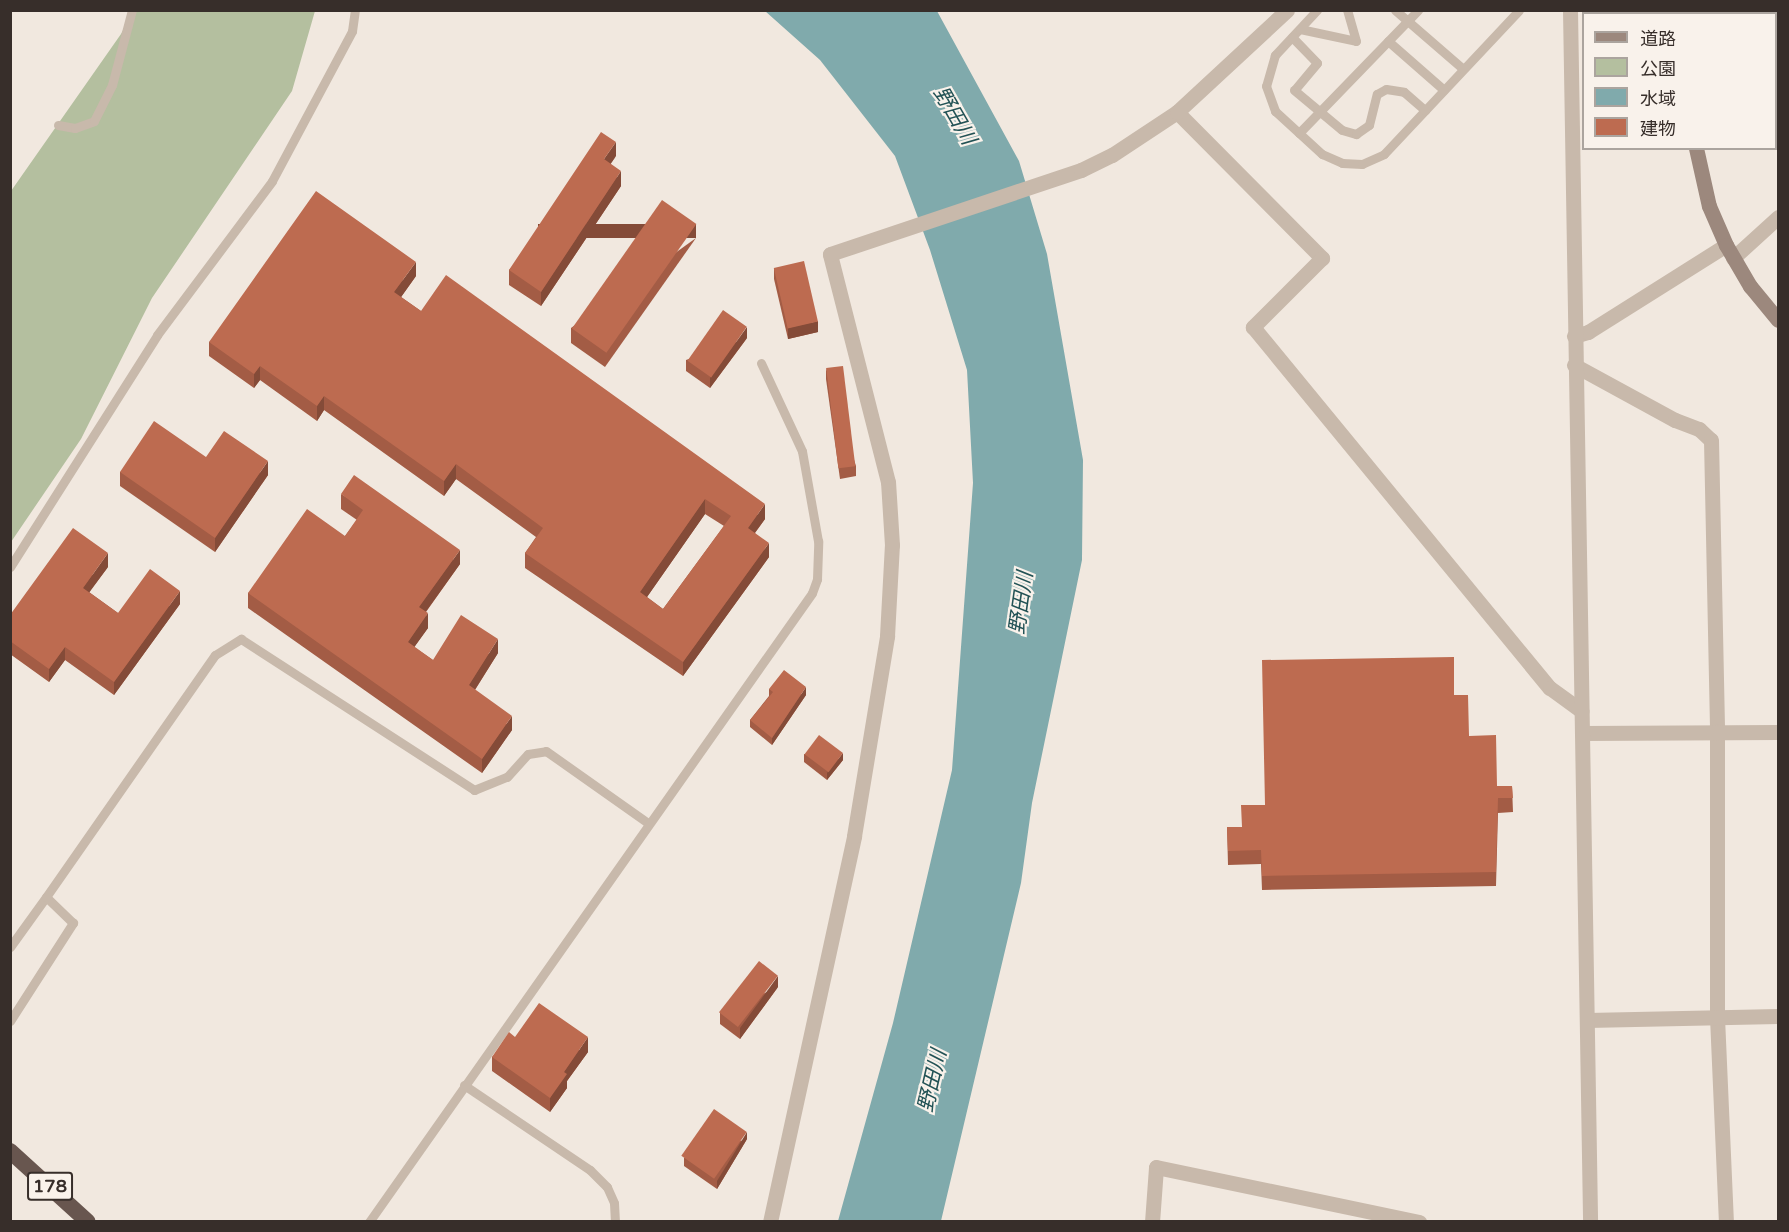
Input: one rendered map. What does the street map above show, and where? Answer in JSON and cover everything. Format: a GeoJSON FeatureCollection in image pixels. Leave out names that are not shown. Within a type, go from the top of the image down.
{"type":"FeatureCollection","features":[{"type":"Feature","properties":{"kind":"highway","name":"178"},"geometry":{"type":"LineString","coordinates":[[10,1150],[88,1221]]}},
{"type":"Feature","properties":{"kind":"main road"},"geometry":{"type":"LineString","coordinates":[[1696,150],[1709,206],[1729,252],[1777,316]]}},
{"type":"Feature","properties":{"kind":"street"},"geometry":{"type":"LineString","coordinates":[[770,1221],[855,836],[887,636],[892,545],[888,482],[830,254],[1081,170],[1112,155],[1177,112],[1287,10]]}},
{"type":"Feature","properties":{"kind":"street"},"geometry":{"type":"LineString","coordinates":[[1570,10],[1574,365],[1590,1221]]}},
{"type":"Feature","properties":{"kind":"street"},"geometry":{"type":"LineString","coordinates":[[1177,112],[1322,258],[1253,327],[1550,688],[1582,711]]}},
{"type":"Feature","properties":{"kind":"street"},"geometry":{"type":"LineString","coordinates":[[1574,336],[1588,332],[1729,252],[1779,217]]}},
{"type":"Feature","properties":{"kind":"street"},"geometry":{"type":"LineString","coordinates":[[1574,365],[1675,420],[1699,429],[1711,440],[1717,731],[1717,1017],[1726,1221]]}},
{"type":"Feature","properties":{"kind":"street"},"geometry":{"type":"LineString","coordinates":[[1582,733],[1779,732]]}},
{"type":"Feature","properties":{"kind":"street"},"geometry":{"type":"LineString","coordinates":[[1587,1020],[1779,1016]]}},
{"type":"Feature","properties":{"kind":"street"},"geometry":{"type":"LineString","coordinates":[[1152,1221],[1156,1167],[1419,1221]]}},
{"type":"Feature","properties":{"kind":"lane"},"geometry":{"type":"LineString","coordinates":[[58,125],[75,128],[94,121],[112,85],[132,10]]}},
{"type":"Feature","properties":{"kind":"lane"},"geometry":{"type":"LineString","coordinates":[[10,567],[157,335],[272,181],[352,31],[355,10]]}},
{"type":"Feature","properties":{"kind":"lane"},"geometry":{"type":"LineString","coordinates":[[1317,10],[1275,55],[1266,86],[1275,111],[1322,154],[1342,163],[1362,164],[1384,154],[1519,10]]}},
{"type":"Feature","properties":{"kind":"lane"},"geometry":{"type":"LineString","coordinates":[[1300,29],[1356,41],[1347,10]]}},
{"type":"Feature","properties":{"kind":"lane"},"geometry":{"type":"LineString","coordinates":[[1395,10],[1463,69]]}},
{"type":"Feature","properties":{"kind":"lane"},"geometry":{"type":"LineString","coordinates":[[1299,133],[1418,10]]}},
{"type":"Feature","properties":{"kind":"lane"},"geometry":{"type":"LineString","coordinates":[[1292,37],[1317,63],[1294,90],[1342,130],[1356,134],[1369,125],[1377,94],[1394,88],[1425,110]]}},
{"type":"Feature","properties":{"kind":"lane"},"geometry":{"type":"LineString","coordinates":[[1388,41],[1444,90]]}},
{"type":"Feature","properties":{"kind":"lane"},"geometry":{"type":"LineString","coordinates":[[369,1221],[812,592],[817,579],[818,541],[802,451],[761,363]]}},
{"type":"Feature","properties":{"kind":"lane"},"geometry":{"type":"LineString","coordinates":[[10,947],[215,655],[241,639],[474,790],[507,777],[528,754],[546,751],[648,823]]}},
{"type":"Feature","properties":{"kind":"lane"},"geometry":{"type":"LineString","coordinates":[[10,1021],[73,923],[46,897]]}},
{"type":"Feature","properties":{"kind":"lane"},"geometry":{"type":"LineString","coordinates":[[464,1085],[590,1170],[607,1187],[614,1203],[615,1221]]}},
{"type":"Feature","properties":{"kind":"green space"},"geometry":{"type":"Polygon","coordinates":[[[133,11],[315,11],[292,91],[152,298],[81,439],[11,542],[11,191],[121,34],[133,11]]]}},
{"type":"Feature","properties":{"kind":"water","name":"野田川"},"geometry":{"type":"Polygon","coordinates":[[[765,11],[937,11],[1019,161],[1047,254],[1083,460],[1082,560],[1032,803],[1021,883],[941,1221],[838,1221],[893,1023],[952,770],[973,483],[967,370],[930,250],[895,156],[820,60],[765,11]]]}},
{"type":"Feature","properties":{"kind":"building"},"geometry":{"type":"Polygon","coordinates":[[[601,132],[616,142],[604,159],[621,171],[541,292],[509,270],[601,132]]]}},
{"type":"Feature","properties":{"kind":"building"},"geometry":{"type":"Polygon","coordinates":[[[316,191],[416,262],[394,292],[421,311],[446,275],[765,504],[748,528],[769,543],[683,662],[525,553],[543,528],[456,464],[444,481],[324,396],[317,406],[260,366],[254,374],[209,342],[316,191]],[[705,499],[640,592],[663,609],[731,516],[705,499]]]}},
{"type":"Feature","properties":{"kind":"building"},"geometry":{"type":"Polygon","coordinates":[[[662,200],[696,224],[606,353],[572,329],[662,200]]]}},
{"type":"Feature","properties":{"kind":"building"},"geometry":{"type":"Polygon","coordinates":[[[804,261],[818,321],[788,328],[774,268],[804,261]]]}},
{"type":"Feature","properties":{"kind":"building"},"geometry":{"type":"Polygon","coordinates":[[[723,310],[747,327],[711,377],[687,361],[723,310]]]}},
{"type":"Feature","properties":{"kind":"building"},"geometry":{"type":"Polygon","coordinates":[[[843,366],[855,466],[838,468],[826,368],[843,366]]]}},
{"type":"Feature","properties":{"kind":"building"},"geometry":{"type":"Polygon","coordinates":[[[154,421],[206,457],[224,431],[268,461],[215,538],[120,472],[154,421]]]}},
{"type":"Feature","properties":{"kind":"building"},"geometry":{"type":"Polygon","coordinates":[[[354,475],[460,550],[419,607],[428,613],[408,642],[433,660],[461,615],[498,639],[469,685],[512,716],[482,759],[248,593],[307,509],[345,536],[363,510],[341,494],[354,475]]]}},
{"type":"Feature","properties":{"kind":"building"},"geometry":{"type":"Polygon","coordinates":[[[73,528],[108,553],[83,588],[118,613],[150,569],[180,591],[114,682],[65,647],[49,669],[10,641],[10,615],[73,528]]]}},
{"type":"Feature","properties":{"kind":"building"},"geometry":{"type":"Polygon","coordinates":[[[1454,657],[1454,695],[1468,695],[1469,736],[1496,735],[1497,786],[1512,786],[1513,798],[1498,798],[1496,872],[1262,876],[1261,850],[1228,851],[1227,827],[1242,827],[1241,805],[1265,805],[1262,660],[1454,657]]]}},
{"type":"Feature","properties":{"kind":"building"},"geometry":{"type":"Polygon","coordinates":[[[784,670],[806,687],[772,738],[750,720],[773,692],[769,689],[784,670]]]}},
{"type":"Feature","properties":{"kind":"building"},"geometry":{"type":"Polygon","coordinates":[[[819,735],[843,753],[829,772],[805,754],[819,735]]]}},
{"type":"Feature","properties":{"kind":"building"},"geometry":{"type":"Polygon","coordinates":[[[759,961],[778,976],[738,1027],[719,1012],[759,961]]]}},
{"type":"Feature","properties":{"kind":"building"},"geometry":{"type":"Polygon","coordinates":[[[539,1003],[588,1037],[564,1072],[567,1074],[550,1098],[492,1057],[509,1032],[515,1037],[539,1003]]]}},
{"type":"Feature","properties":{"kind":"building"},"geometry":{"type":"Polygon","coordinates":[[[714,1109],[747,1132],[714,1179],[681,1156],[714,1109]]]}}]}
